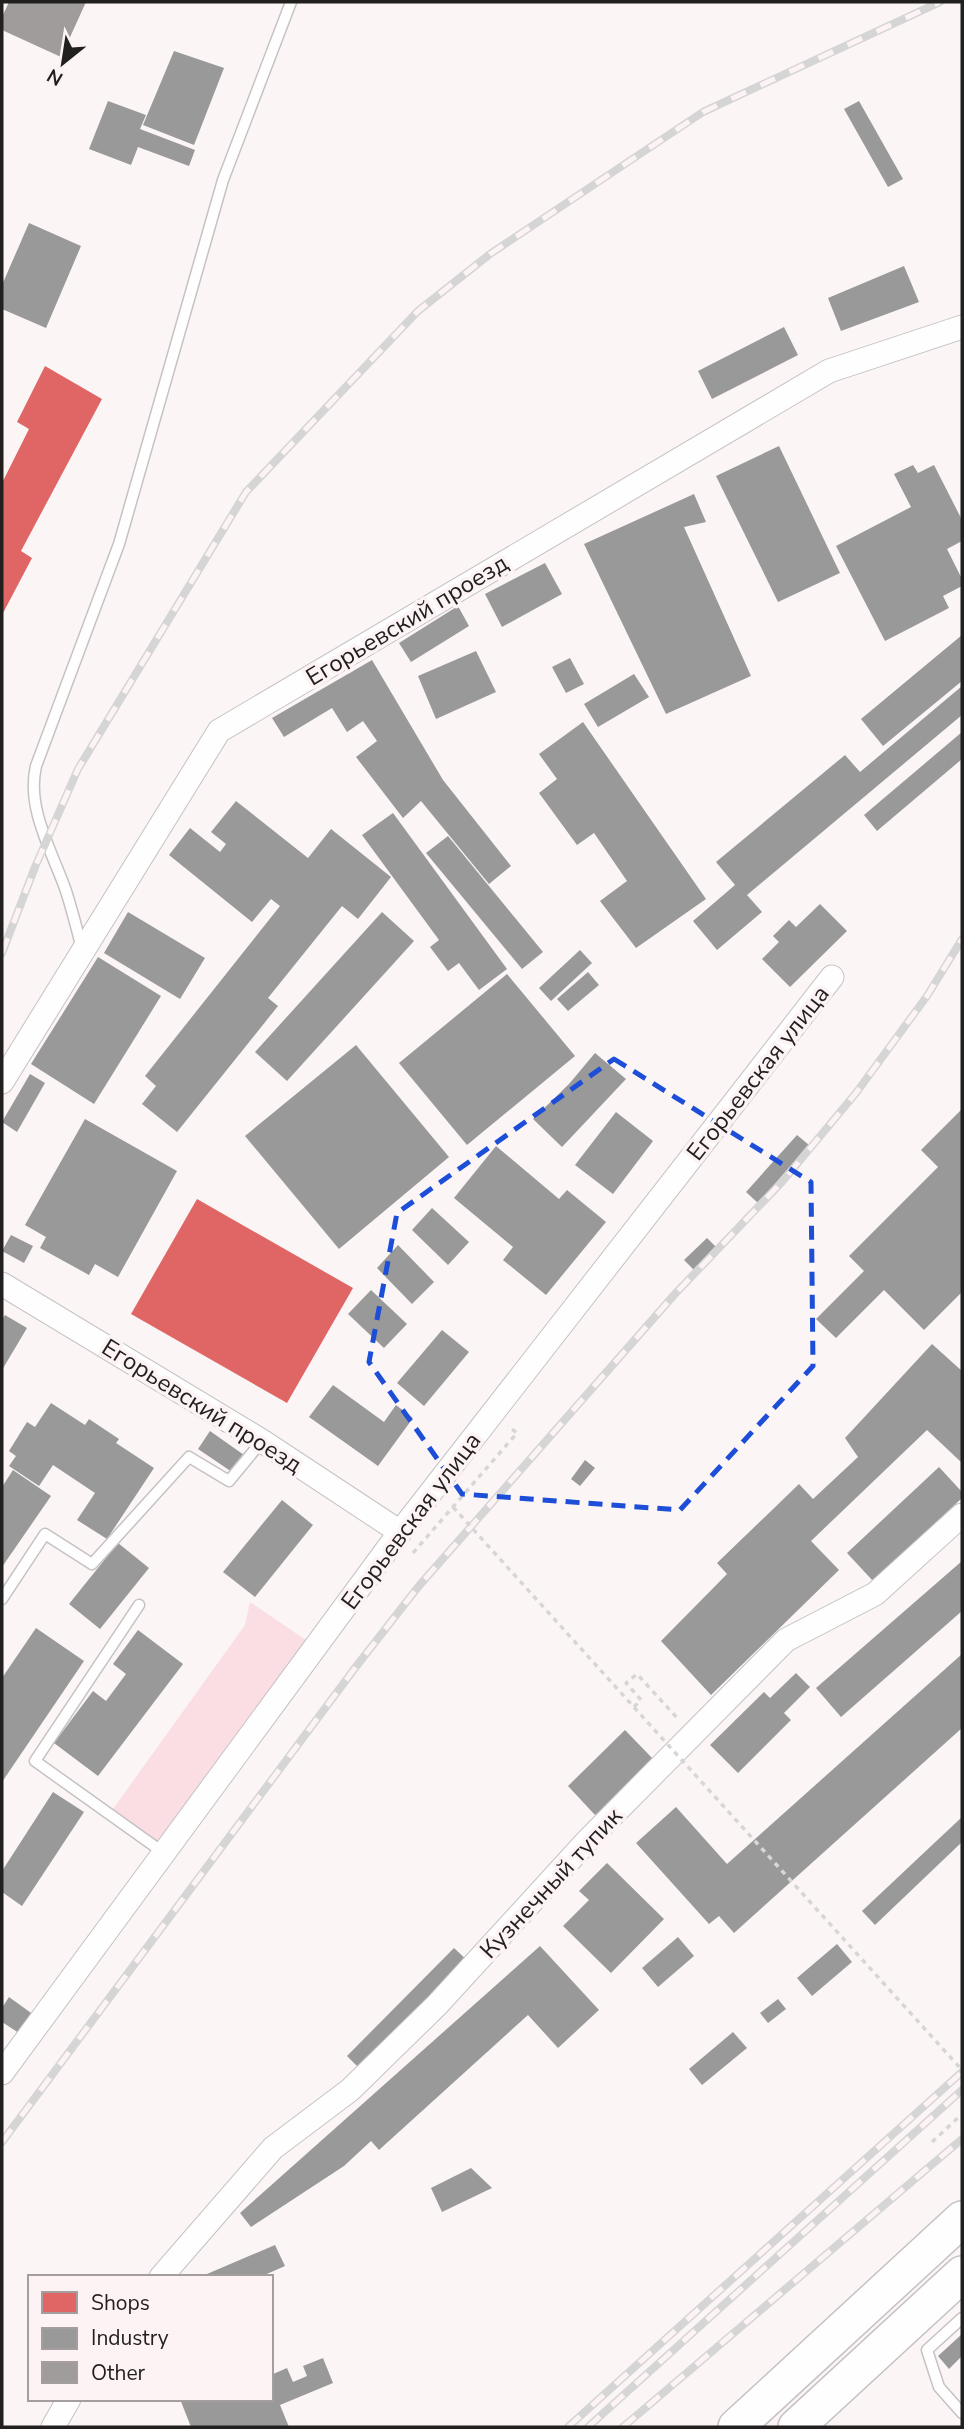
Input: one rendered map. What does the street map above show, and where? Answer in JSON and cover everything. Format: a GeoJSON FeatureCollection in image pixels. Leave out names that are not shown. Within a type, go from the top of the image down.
{"type":"FeatureCollection","features":[{"type":"Feature","properties":{"kind":"main road"},"geometry":{"type":"LineString","coordinates":[[736,2427],[962,2219]]}},
{"type":"Feature","properties":{"kind":"main road"},"geometry":{"type":"LineString","coordinates":[[796,2427],[962,2274]]}},
{"type":"Feature","properties":{"kind":"street","name":"Егорьевский проезд"},"geometry":{"type":"LineString","coordinates":[[2,1082],[219,732],[828,371],[962,327]]}},
{"type":"Feature","properties":{"kind":"street","name":"Егорьевская улица"},"geometry":{"type":"LineString","coordinates":[[2,2073],[400,1532],[832,977]]}},
{"type":"Feature","properties":{"kind":"street","name":"Егорьевский проезд"},"geometry":{"type":"LineString","coordinates":[[2,1284],[262,1441],[400,1532]]}},
{"type":"Feature","properties":{"kind":"street","name":"Кузнечный тупик"},"geometry":{"type":"LineString","coordinates":[[163,2275],[273,2148],[350,2090],[437,2005],[588,1840],[786,1640],[875,1594],[962,1515]]}},
{"type":"Feature","properties":{"kind":"street"},"geometry":{"type":"LineString","coordinates":[[53,2427],[68,2401]]}},
{"type":"Feature","properties":{"kind":"lane"},"geometry":{"type":"LineString","coordinates":[[83,951],[67,894],[34,803],[32,784],[36,766],[119,544],[223,180],[291,2]]}},
{"type":"Feature","properties":{"kind":"lane"},"geometry":{"type":"LineString","coordinates":[[2,1599],[45,1534],[92,1564],[189,1457],[229,1481],[262,1441]]}},
{"type":"Feature","properties":{"kind":"lane"},"geometry":{"type":"LineString","coordinates":[[139,1605],[35,1761],[164,1853]]}},
{"type":"Feature","properties":{"kind":"lane"},"geometry":{"type":"LineString","coordinates":[[962,2318],[927,2350],[939,2386],[962,2413]]}},
{"type":"Feature","properties":{"kind":"path"},"geometry":{"type":"LineString","coordinates":[[409,1558],[517,1433]]}},
{"type":"Feature","properties":{"kind":"path"},"geometry":{"type":"LineString","coordinates":[[453,1507],[962,2070]]}},
{"type":"Feature","properties":{"kind":"path"},"geometry":{"type":"LineString","coordinates":[[634,1707],[641,1700],[626,1683],[637,1674],[685,1727]]}},
{"type":"Feature","properties":{"kind":"path"},"geometry":{"type":"LineString","coordinates":[[932,2142],[962,2114]]}},
{"type":"Feature","properties":{"kind":"highlighted area"},"geometry":{"type":"Polygon","coordinates":[[[614,1059],[811,1182],[813,1366],[680,1510],[462,1494],[369,1362],[397,1213],[614,1059]]]}},
{"type":"Feature","properties":{"kind":"shaded area"},"geometry":{"type":"Polygon","coordinates":[[[250,1602],[306,1640],[161,1844],[113,1809],[245,1625],[250,1602]]]}},
{"type":"Feature","properties":{"kind":"building: Shops"},"geometry":{"type":"Polygon","coordinates":[[[45,366],[102,399],[21,551],[32,558],[2,615],[2,483],[29,429],[17,422],[45,366]]]}},
{"type":"Feature","properties":{"kind":"building: Shops"},"geometry":{"type":"Polygon","coordinates":[[[197,1199],[353,1288],[287,1403],[131,1314],[197,1199]]]}},
{"type":"Feature","properties":{"kind":"building: Industry"},"geometry":{"type":"Polygon","coordinates":[[[174,51],[224,68],[194,145],[143,125],[174,51]]]}},
{"type":"Feature","properties":{"kind":"building: Industry"},"geometry":{"type":"Polygon","coordinates":[[[108,101],[146,115],[140,129],[195,150],[189,166],[138,147],[131,165],[89,149],[108,101]]]}},
{"type":"Feature","properties":{"kind":"building: Industry"},"geometry":{"type":"Polygon","coordinates":[[[859,101],[903,179],[888,187],[844,109],[859,101]]]}},
{"type":"Feature","properties":{"kind":"building: Industry"},"geometry":{"type":"Polygon","coordinates":[[[29,223],[81,246],[46,328],[2,309],[2,285],[29,223]]]}},
{"type":"Feature","properties":{"kind":"building: Industry"},"geometry":{"type":"Polygon","coordinates":[[[904,266],[919,302],[841,331],[828,298],[904,266]]]}},
{"type":"Feature","properties":{"kind":"building: Industry"},"geometry":{"type":"Polygon","coordinates":[[[784,327],[798,355],[712,399],[698,371],[784,327]]]}},
{"type":"Feature","properties":{"kind":"building: Industry"},"geometry":{"type":"Polygon","coordinates":[[[779,446],[840,573],[778,602],[716,476],[779,446]]]}},
{"type":"Feature","properties":{"kind":"building: Industry"},"geometry":{"type":"Polygon","coordinates":[[[913,465],[918,473],[934,465],[962,520],[962,541],[947,549],[962,579],[962,586],[943,596],[949,608],[885,641],[836,546],[911,507],[894,474],[913,465]]]}},
{"type":"Feature","properties":{"kind":"building: Industry"},"geometry":{"type":"Polygon","coordinates":[[[694,494],[706,522],[684,527],[751,676],[666,714],[584,544],[694,494]]]}},
{"type":"Feature","properties":{"kind":"building: Industry"},"geometry":{"type":"Polygon","coordinates":[[[545,563],[562,594],[502,627],[485,594],[545,563]]]}},
{"type":"Feature","properties":{"kind":"building: Industry"},"geometry":{"type":"Polygon","coordinates":[[[458,606],[469,626],[411,662],[399,643],[458,606]]]}},
{"type":"Feature","properties":{"kind":"building: Industry"},"geometry":{"type":"Polygon","coordinates":[[[962,635],[962,681],[883,746],[861,719],[962,635]]]}},
{"type":"Feature","properties":{"kind":"building: Industry"},"geometry":{"type":"Polygon","coordinates":[[[476,651],[496,692],[436,719],[418,676],[476,651]]]}},
{"type":"Feature","properties":{"kind":"building: Industry"},"geometry":{"type":"Polygon","coordinates":[[[570,658],[584,684],[566,693],[552,667],[570,658]]]}},
{"type":"Feature","properties":{"kind":"building: Industry"},"geometry":{"type":"Polygon","coordinates":[[[372,660],[443,780],[511,866],[489,884],[421,801],[403,818],[356,757],[377,741],[363,721],[347,732],[332,708],[284,737],[272,718],[372,660]]]}},
{"type":"Feature","properties":{"kind":"building: Industry"},"geometry":{"type":"Polygon","coordinates":[[[634,674],[649,697],[598,727],[584,704],[634,674]]]}},
{"type":"Feature","properties":{"kind":"building: Industry"},"geometry":{"type":"Polygon","coordinates":[[[962,686],[962,715],[747,895],[762,912],[717,950],[693,921],[735,885],[716,862],[845,755],[860,772],[962,686]]]}},
{"type":"Feature","properties":{"kind":"building: Industry"},"geometry":{"type":"Polygon","coordinates":[[[583,722],[706,899],[636,948],[600,901],[627,881],[594,833],[577,845],[539,793],[557,779],[539,754],[583,722]]]}},
{"type":"Feature","properties":{"kind":"building: Industry"},"geometry":{"type":"Polygon","coordinates":[[[962,732],[962,759],[877,831],[864,815],[962,732]]]}},
{"type":"Feature","properties":{"kind":"building: Industry"},"geometry":{"type":"Polygon","coordinates":[[[236,801],[308,858],[331,829],[391,877],[358,919],[342,906],[268,998],[278,1006],[177,1132],[142,1104],[156,1086],[145,1076],[280,906],[271,899],[252,922],[169,855],[190,828],[220,852],[226,844],[211,832],[236,801]]]}},
{"type":"Feature","properties":{"kind":"building: Industry"},"geometry":{"type":"Polygon","coordinates":[[[393,813],[507,969],[479,990],[459,963],[448,971],[430,947],[439,940],[362,835],[393,813]]]}},
{"type":"Feature","properties":{"kind":"building: Industry"},"geometry":{"type":"Polygon","coordinates":[[[448,836],[543,952],[522,969],[426,853],[448,836]]]}},
{"type":"Feature","properties":{"kind":"building: Industry"},"geometry":{"type":"Polygon","coordinates":[[[820,904],[847,931],[790,987],[762,959],[779,942],[773,936],[789,920],[796,927],[820,904]]]}},
{"type":"Feature","properties":{"kind":"building: Industry"},"geometry":{"type":"Polygon","coordinates":[[[128,912],[205,958],[180,999],[104,953],[128,912]]]}},
{"type":"Feature","properties":{"kind":"building: Industry"},"geometry":{"type":"Polygon","coordinates":[[[382,912],[414,941],[287,1081],[255,1052],[382,912]]]}},
{"type":"Feature","properties":{"kind":"building: Industry"},"geometry":{"type":"Polygon","coordinates":[[[580,950],[592,963],[551,1001],[539,988],[580,950]]]}},
{"type":"Feature","properties":{"kind":"building: Industry"},"geometry":{"type":"Polygon","coordinates":[[[98,957],[161,996],[94,1104],[31,1064],[98,957]]]}},
{"type":"Feature","properties":{"kind":"building: Industry"},"geometry":{"type":"Polygon","coordinates":[[[588,972],[599,985],[568,1011],[557,999],[588,972]]]}},
{"type":"Feature","properties":{"kind":"building: Industry"},"geometry":{"type":"Polygon","coordinates":[[[507,974],[575,1056],[467,1145],[399,1063],[507,974]]]}},
{"type":"Feature","properties":{"kind":"building: Industry"},"geometry":{"type":"Polygon","coordinates":[[[356,1045],[449,1157],[339,1249],[245,1136],[356,1045]]]}},
{"type":"Feature","properties":{"kind":"building: Industry"},"geometry":{"type":"Polygon","coordinates":[[[595,1053],[626,1079],[562,1147],[533,1119],[569,1084],[595,1053]]]}},
{"type":"Feature","properties":{"kind":"building: Industry"},"geometry":{"type":"Polygon","coordinates":[[[30,1074],[45,1083],[17,1132],[2,1122],[30,1074]]]}},
{"type":"Feature","properties":{"kind":"building: Industry"},"geometry":{"type":"Polygon","coordinates":[[[962,1109],[962,1292],[924,1330],[884,1290],[836,1338],[816,1319],[864,1271],[849,1256],[938,1167],[921,1150],[962,1109]]]}},
{"type":"Feature","properties":{"kind":"building: Industry"},"geometry":{"type":"Polygon","coordinates":[[[616,1112],[653,1141],[613,1194],[575,1165],[616,1112]]]}},
{"type":"Feature","properties":{"kind":"building: Industry"},"geometry":{"type":"Polygon","coordinates":[[[85,1119],[177,1171],[118,1277],[95,1264],[89,1275],[40,1248],[46,1237],[25,1225],[85,1119]]]}},
{"type":"Feature","properties":{"kind":"building: Industry"},"geometry":{"type":"Polygon","coordinates":[[[797,1135],[809,1145],[758,1203],[746,1192],[797,1135]]]}},
{"type":"Feature","properties":{"kind":"building: Industry"},"geometry":{"type":"Polygon","coordinates":[[[496,1146],[559,1199],[567,1190],[606,1222],[546,1295],[503,1260],[513,1247],[454,1198],[496,1146]]]}},
{"type":"Feature","properties":{"kind":"building: Industry"},"geometry":{"type":"Polygon","coordinates":[[[432,1208],[469,1242],[448,1265],[412,1230],[432,1208]]]}},
{"type":"Feature","properties":{"kind":"building: Industry"},"geometry":{"type":"Polygon","coordinates":[[[11,1235],[33,1246],[24,1263],[2,1251],[11,1235]]]}},
{"type":"Feature","properties":{"kind":"building: Industry"},"geometry":{"type":"Polygon","coordinates":[[[707,1238],[716,1247],[694,1270],[684,1260],[707,1238]]]}},
{"type":"Feature","properties":{"kind":"building: Industry"},"geometry":{"type":"Polygon","coordinates":[[[398,1245],[434,1282],[412,1304],[377,1268],[398,1245]]]}},
{"type":"Feature","properties":{"kind":"building: Industry"},"geometry":{"type":"Polygon","coordinates":[[[371,1290],[407,1324],[384,1348],[348,1314],[371,1290]]]}},
{"type":"Feature","properties":{"kind":"building: Industry"},"geometry":{"type":"Polygon","coordinates":[[[5,1315],[27,1328],[2,1370],[2,1320],[5,1315]]]}},
{"type":"Feature","properties":{"kind":"building: Industry"},"geometry":{"type":"Polygon","coordinates":[[[442,1330],[469,1352],[424,1406],[397,1383],[442,1330]]]}},
{"type":"Feature","properties":{"kind":"building: Industry"},"geometry":{"type":"Polygon","coordinates":[[[932,1344],[962,1371],[961,1462],[927,1430],[811,1541],[839,1570],[711,1695],[661,1641],[727,1574],[717,1563],[799,1484],[813,1499],[858,1457],[845,1438],[932,1344]]]}},
{"type":"Feature","properties":{"kind":"building: Industry"},"geometry":{"type":"Polygon","coordinates":[[[333,1385],[384,1422],[396,1405],[413,1418],[378,1466],[309,1417],[333,1385]]]}},
{"type":"Feature","properties":{"kind":"building: Industry"},"geometry":{"type":"Polygon","coordinates":[[[51,1403],[85,1425],[89,1419],[119,1439],[116,1443],[154,1468],[107,1539],[77,1520],[95,1493],[53,1465],[39,1486],[9,1466],[16,1456],[9,1451],[27,1422],[35,1427],[51,1403]]]}},
{"type":"Feature","properties":{"kind":"building: Industry"},"geometry":{"type":"Polygon","coordinates":[[[210,1431],[244,1455],[232,1472],[198,1449],[210,1431]]]}},
{"type":"Feature","properties":{"kind":"building: Industry"},"geometry":{"type":"Polygon","coordinates":[[[585,1460],[595,1468],[580,1486],[571,1479],[585,1460]]]}},
{"type":"Feature","properties":{"kind":"building: Industry"},"geometry":{"type":"Polygon","coordinates":[[[939,1467],[962,1492],[962,1498],[873,1581],[847,1553],[939,1467]]]}},
{"type":"Feature","properties":{"kind":"building: Industry"},"geometry":{"type":"Polygon","coordinates":[[[13,1470],[51,1496],[2,1567],[2,1487],[13,1470]]]}},
{"type":"Feature","properties":{"kind":"building: Industry"},"geometry":{"type":"Polygon","coordinates":[[[282,1500],[313,1525],[255,1597],[223,1572],[282,1500]]]}},
{"type":"Feature","properties":{"kind":"building: Industry"},"geometry":{"type":"Polygon","coordinates":[[[118,1543],[149,1568],[100,1629],[69,1604],[118,1543]]]}},
{"type":"Feature","properties":{"kind":"building: Industry"},"geometry":{"type":"Polygon","coordinates":[[[962,1561],[962,1611],[841,1717],[816,1688],[962,1561]]]}},
{"type":"Feature","properties":{"kind":"building: Industry"},"geometry":{"type":"Polygon","coordinates":[[[36,1628],[84,1661],[2,1782],[2,1678],[36,1628]]]}},
{"type":"Feature","properties":{"kind":"building: Industry"},"geometry":{"type":"Polygon","coordinates":[[[138,1630],[183,1664],[98,1776],[54,1743],[93,1691],[106,1701],[126,1674],[113,1664],[138,1630]]]}},
{"type":"Feature","properties":{"kind":"building: Industry"},"geometry":{"type":"Polygon","coordinates":[[[962,1654],[962,1728],[734,1933],[719,1916],[709,1924],[636,1843],[676,1807],[727,1864],[962,1654]]]}},
{"type":"Feature","properties":{"kind":"building: Industry"},"geometry":{"type":"Polygon","coordinates":[[[796,1673],[810,1687],[784,1713],[791,1720],[738,1773],[710,1745],[764,1692],[770,1698],[796,1673]]]}},
{"type":"Feature","properties":{"kind":"building: Industry"},"geometry":{"type":"Polygon","coordinates":[[[625,1730],[653,1759],[609,1802],[616,1808],[605,1818],[599,1812],[595,1815],[568,1786],[625,1730]]]}},
{"type":"Feature","properties":{"kind":"building: Industry"},"geometry":{"type":"Polygon","coordinates":[[[53,1792],[84,1812],[22,1906],[2,1892],[2,1871],[53,1792]]]}},
{"type":"Feature","properties":{"kind":"building: Industry"},"geometry":{"type":"Polygon","coordinates":[[[962,1817],[962,1842],[875,1925],[862,1911],[962,1817]]]}},
{"type":"Feature","properties":{"kind":"building: Industry"},"geometry":{"type":"Polygon","coordinates":[[[607,1863],[664,1919],[611,1973],[563,1926],[589,1900],[579,1891],[607,1863]]]}},
{"type":"Feature","properties":{"kind":"building: Industry"},"geometry":{"type":"Polygon","coordinates":[[[678,1937],[694,1956],[658,1987],[642,1968],[678,1937]]]}},
{"type":"Feature","properties":{"kind":"building: Industry"},"geometry":{"type":"Polygon","coordinates":[[[837,1944],[852,1962],[812,1996],[797,1978],[837,1944]]]}},
{"type":"Feature","properties":{"kind":"building: Industry"},"geometry":{"type":"Polygon","coordinates":[[[540,1946],[599,2010],[558,2048],[528,2015],[379,2150],[371,2141],[344,2166],[251,2227],[240,2213],[540,1946]]]}},
{"type":"Feature","properties":{"kind":"building: Industry"},"geometry":{"type":"Polygon","coordinates":[[[454,1948],[471,1964],[363,2072],[347,2056],[454,1948]]]}},
{"type":"Feature","properties":{"kind":"building: Industry"},"geometry":{"type":"Polygon","coordinates":[[[9,1997],[38,2018],[25,2037],[2,2022],[2,2008],[9,1997]]]}},
{"type":"Feature","properties":{"kind":"building: Industry"},"geometry":{"type":"Polygon","coordinates":[[[778,1999],[786,2009],[768,2023],[760,2013],[778,1999]]]}},
{"type":"Feature","properties":{"kind":"building: Industry"},"geometry":{"type":"Polygon","coordinates":[[[733,2032],[747,2048],[702,2085],[689,2069],[733,2032]]]}},
{"type":"Feature","properties":{"kind":"building: Industry"},"geometry":{"type":"Polygon","coordinates":[[[471,2168],[492,2188],[442,2212],[431,2188],[471,2168]]]}},
{"type":"Feature","properties":{"kind":"building: Industry"},"geometry":{"type":"Polygon","coordinates":[[[275,2245],[285,2266],[265,2275],[205,2275],[275,2245]]]}},
{"type":"Feature","properties":{"kind":"building: Industry"},"geometry":{"type":"Polygon","coordinates":[[[962,2334],[962,2356],[949,2369],[938,2356],[962,2334]]]}},
{"type":"Feature","properties":{"kind":"building: Industry"},"geometry":{"type":"Polygon","coordinates":[[[323,2358],[333,2383],[280,2405],[289,2427],[191,2427],[181,2401],[273,2401],[273,2374],[287,2368],[293,2382],[307,2376],[303,2366],[323,2358]]]}},
{"type":"Feature","properties":{"kind":"building: Other"},"geometry":{"type":"Polygon","coordinates":[[[9,2],[86,2],[61,57],[2,30],[2,17],[9,2]]]}},
{"type":"Feature","properties":{"kind":"railway"},"geometry":{"type":"LineString","coordinates":[[2,953],[35,867],[78,769],[246,492],[418,311],[490,254],[703,112],[940,2]]}},
{"type":"Feature","properties":{"kind":"railway"},"geometry":{"type":"LineString","coordinates":[[2,2142],[418,1587],[674,1295],[782,1182],[856,1093],[927,996],[962,939]]}},
{"type":"Feature","properties":{"kind":"railway"},"geometry":{"type":"LineString","coordinates":[[568,2427],[962,2072]]}},
{"type":"Feature","properties":{"kind":"railway"},"geometry":{"type":"LineString","coordinates":[[588,2427],[962,2090]]}},
{"type":"Feature","properties":{"kind":"railway"},"geometry":{"type":"LineString","coordinates":[[623,2427],[962,2139]]}}]}
